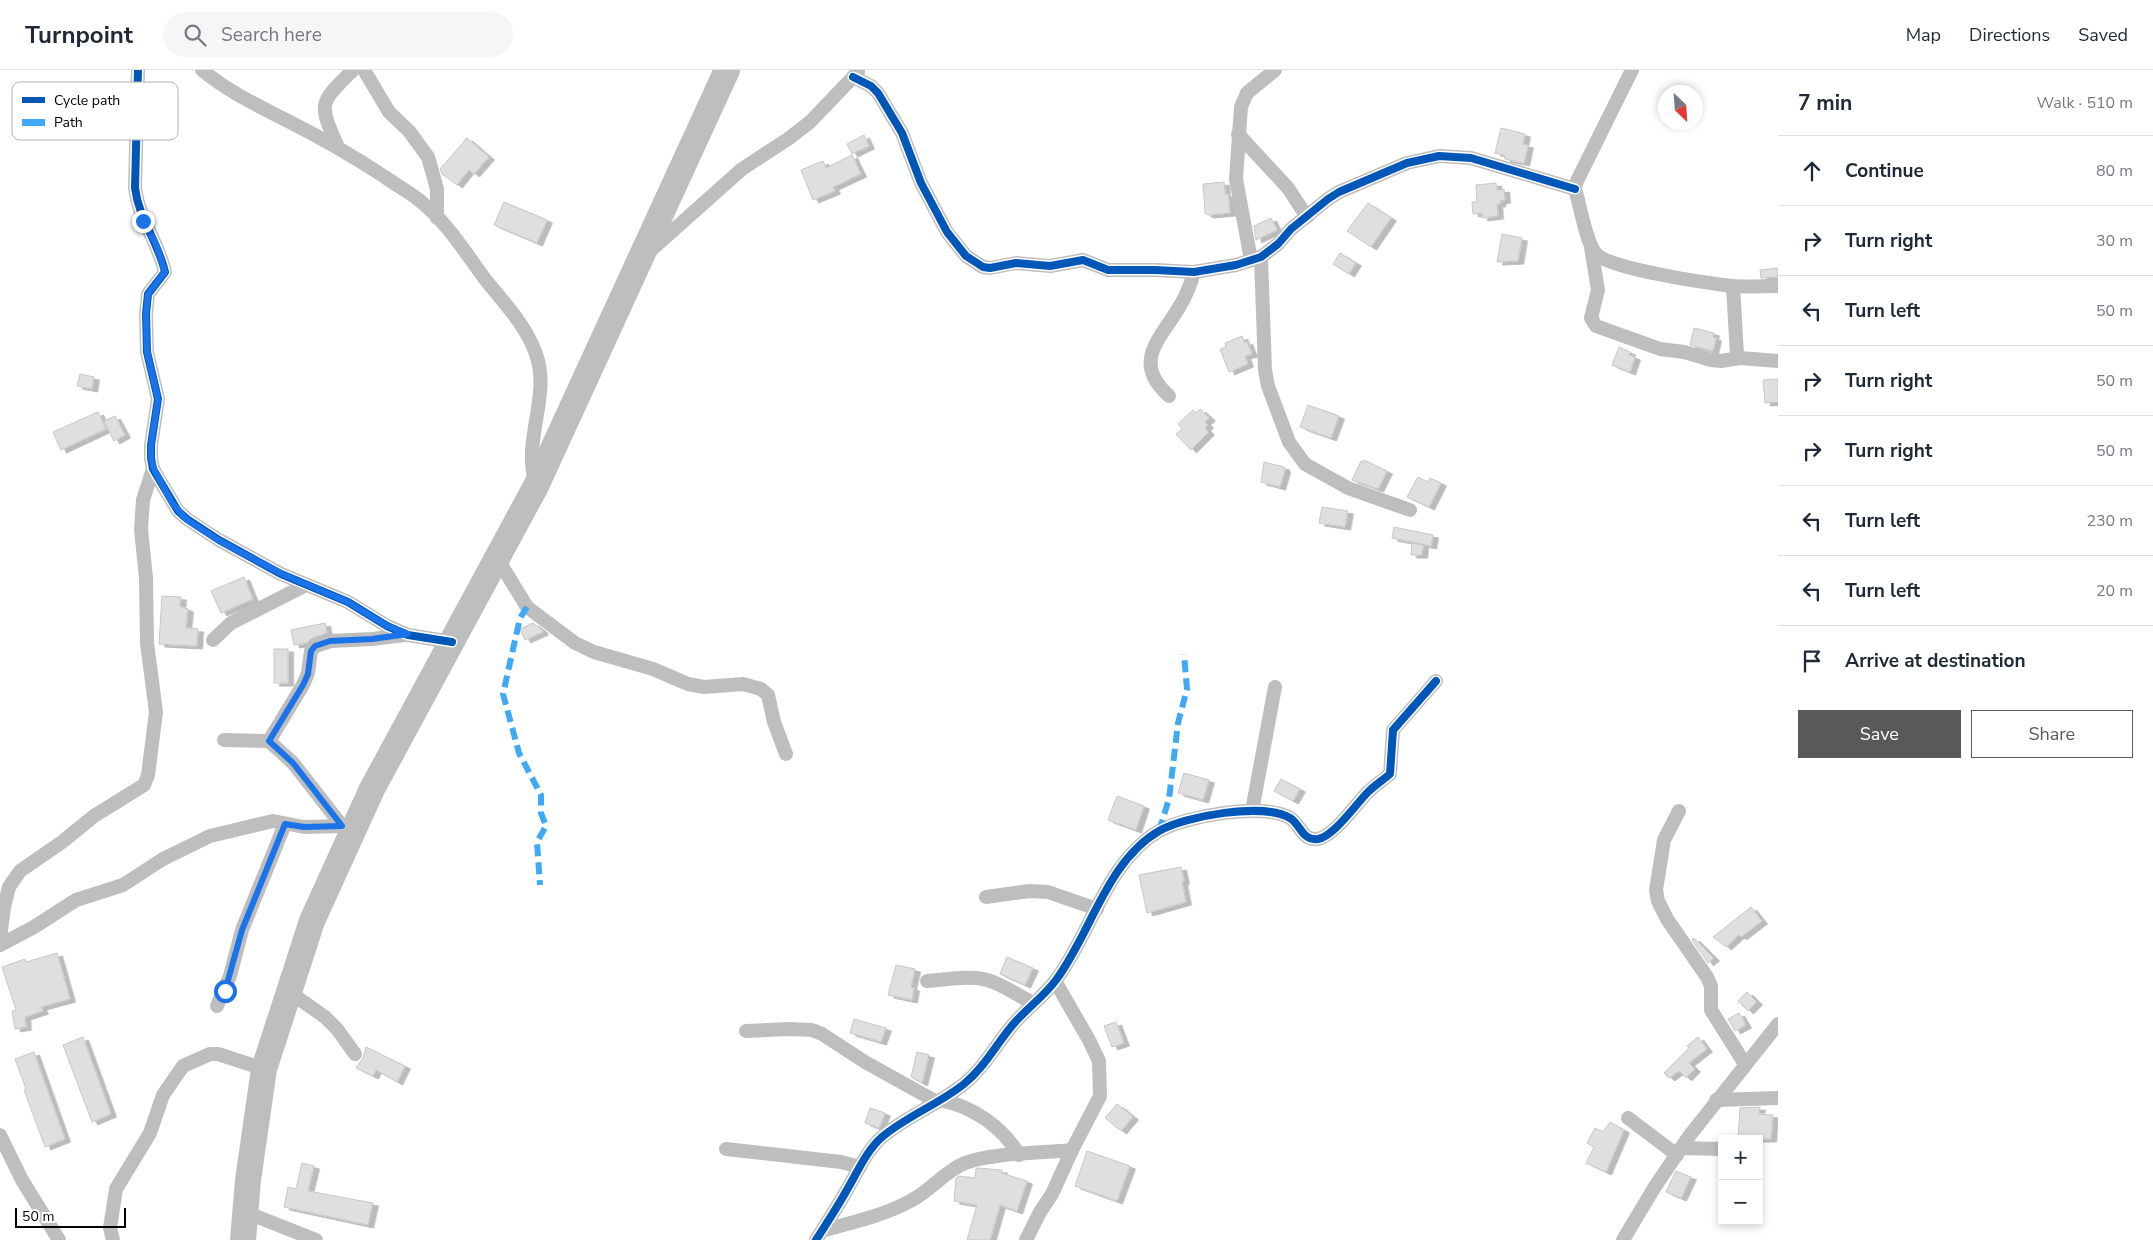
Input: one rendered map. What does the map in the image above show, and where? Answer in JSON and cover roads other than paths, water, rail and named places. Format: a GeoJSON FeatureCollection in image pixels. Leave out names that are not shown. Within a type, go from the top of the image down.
{"type":"FeatureCollection","features":[{"type":"Feature","properties":{"kind":"highway"},"geometry":{"type":"LineString","coordinates":[[243,1240],[257,1109],[264,1069],[312,921],[346,831],[372,789],[536,486],[727,70]]}},
{"type":"Feature","properties":{"kind":"street"},"geometry":{"type":"LineString","coordinates":[[202,70],[216,82],[236,94],[338,147],[420,200],[437,218],[527,334],[536,356],[540,385],[538,416],[532,436],[531,452],[532,470],[536,486]]}},
{"type":"Feature","properties":{"kind":"street"},"geometry":{"type":"LineString","coordinates":[[338,147],[326,121],[324,106],[326,98],[353,70]]}},
{"type":"Feature","properties":{"kind":"street"},"geometry":{"type":"LineString","coordinates":[[364,70],[389,112],[409,131],[428,157],[437,190],[437,218]]}},
{"type":"Feature","properties":{"kind":"street"},"geometry":{"type":"LineString","coordinates":[[1275,70],[1246,93],[1241,106],[1236,179],[1256,258],[1268,386],[1288,442],[1305,464],[1339,483],[1410,510]]}},
{"type":"Feature","properties":{"kind":"street"},"geometry":{"type":"LineString","coordinates":[[1632,70],[1577,178],[1575,189],[1590,244],[1598,290],[1592,318],[1596,326],[1660,349],[1684,352],[1711,360],[1721,361],[1740,358],[1778,360]]}},
{"type":"Feature","properties":{"kind":"street"},"geometry":{"type":"LineString","coordinates":[[640,260],[742,169],[810,122],[857,73],[878,93],[902,133],[921,183],[935,212],[954,242],[966,256],[983,267],[990,268],[1016,263],[1050,266],[1083,260],[1108,270],[1194,272],[1236,265],[1256,258],[1278,244],[1328,199],[1407,163],[1439,156],[1471,158],[1575,189]]}},
{"type":"Feature","properties":{"kind":"street"},"geometry":{"type":"LineString","coordinates":[[1238,134],[1288,188],[1307,217]]}},
{"type":"Feature","properties":{"kind":"street"},"geometry":{"type":"LineString","coordinates":[[136,140],[135,188],[137,205],[156,244],[165,272],[148,294],[146,314],[147,352],[158,399],[151,445],[154,469],[172,503],[186,519],[226,544],[282,574],[348,602],[387,626],[408,634],[452,642]]}},
{"type":"Feature","properties":{"kind":"street"},"geometry":{"type":"LineString","coordinates":[[1590,244],[1596,254],[1607,261],[1636,270],[1733,286],[1778,286]]}},
{"type":"Feature","properties":{"kind":"street"},"geometry":{"type":"LineString","coordinates":[[1169,396],[1157,385],[1153,377],[1150,366],[1153,351],[1181,305],[1189,289],[1194,272]]}},
{"type":"Feature","properties":{"kind":"street"},"geometry":{"type":"LineString","coordinates":[[1733,286],[1735,350],[1740,358]]}},
{"type":"Feature","properties":{"kind":"street"},"geometry":{"type":"LineString","coordinates":[[0,939],[4,907],[9,887],[20,870],[62,842],[94,816],[144,785],[148,775],[156,712],[147,643],[146,578],[141,523],[146,486],[154,469]]}},
{"type":"Feature","properties":{"kind":"street"},"geometry":{"type":"LineString","coordinates":[[498,558],[527,607],[575,643],[594,652],[653,669],[688,684],[704,687],[743,684],[761,689],[768,695],[774,722],[786,754]]}},
{"type":"Feature","properties":{"kind":"street"},"geometry":{"type":"LineString","coordinates":[[212,640],[231,624],[306,585]]}},
{"type":"Feature","properties":{"kind":"street"},"geometry":{"type":"LineString","coordinates":[[269,741],[303,685],[308,674],[311,651],[315,646],[330,641],[372,639],[408,634]]}},
{"type":"Feature","properties":{"kind":"street"},"geometry":{"type":"LineString","coordinates":[[819,1236],[860,1167],[881,1138],[965,1083],[990,1056],[1015,1022],[1055,981],[1082,939],[1126,860],[1139,845],[1159,831],[1178,822],[1202,816],[1252,812],[1274,813],[1290,818],[1304,835],[1310,839],[1320,838],[1329,833],[1370,790],[1390,774],[1393,730],[1436,681]]}},
{"type":"Feature","properties":{"kind":"street"},"geometry":{"type":"LineString","coordinates":[[1252,812],[1275,686]]}},
{"type":"Feature","properties":{"kind":"street"},"geometry":{"type":"LineString","coordinates":[[224,740],[269,741],[293,763],[346,831]]}},
{"type":"Feature","properties":{"kind":"street"},"geometry":{"type":"LineString","coordinates":[[1680,811],[1664,840],[1656,890],[1658,900],[1667,919],[1707,978],[1711,986],[1711,1010],[1745,1064]]}},
{"type":"Feature","properties":{"kind":"street"},"geometry":{"type":"LineString","coordinates":[[0,945],[34,928],[76,900],[122,886],[163,860],[210,836],[273,821],[304,827],[346,831]]}},
{"type":"Feature","properties":{"kind":"street"},"geometry":{"type":"LineString","coordinates":[[217,1006],[230,976],[242,930],[285,824]]}},
{"type":"Feature","properties":{"kind":"street"},"geometry":{"type":"LineString","coordinates":[[986,897],[1029,891],[1048,892],[1097,909]]}},
{"type":"Feature","properties":{"kind":"street"},"geometry":{"type":"LineString","coordinates":[[927,981],[967,978],[985,980],[996,983],[1033,1003]]}},
{"type":"Feature","properties":{"kind":"street"},"geometry":{"type":"LineString","coordinates":[[1026,1240],[1040,1212],[1052,1194],[1100,1096],[1099,1061],[1055,981]]}},
{"type":"Feature","properties":{"kind":"street"},"geometry":{"type":"LineString","coordinates":[[288,991],[337,1029],[355,1054]]}},
{"type":"Feature","properties":{"kind":"street"},"geometry":{"type":"LineString","coordinates":[[1623,1240],[1679,1151],[1716,1100],[1778,1024]]}},
{"type":"Feature","properties":{"kind":"street"},"geometry":{"type":"LineString","coordinates":[[746,1031],[812,1030],[938,1101],[958,1103],[1010,1140],[1019,1155]]}},
{"type":"Feature","properties":{"kind":"street"},"geometry":{"type":"LineString","coordinates":[[113,1240],[110,1228],[116,1189],[150,1133],[163,1095],[183,1066],[210,1054],[218,1054],[264,1069]]}},
{"type":"Feature","properties":{"kind":"street"},"geometry":{"type":"LineString","coordinates":[[1716,1100],[1778,1098]]}},
{"type":"Feature","properties":{"kind":"street"},"geometry":{"type":"LineString","coordinates":[[1628,1118],[1679,1151],[1718,1149]]}},
{"type":"Feature","properties":{"kind":"street"},"geometry":{"type":"LineString","coordinates":[[0,1135],[22,1180],[59,1240]]}},
{"type":"Feature","properties":{"kind":"street"},"geometry":{"type":"LineString","coordinates":[[726,1149],[841,1162],[860,1167]]}},
{"type":"Feature","properties":{"kind":"street"},"geometry":{"type":"LineString","coordinates":[[819,1236],[898,1208],[966,1163],[1072,1150]]}},
{"type":"Feature","properties":{"kind":"street"},"geometry":{"type":"LineString","coordinates":[[245,1212],[316,1240]]}}]}
